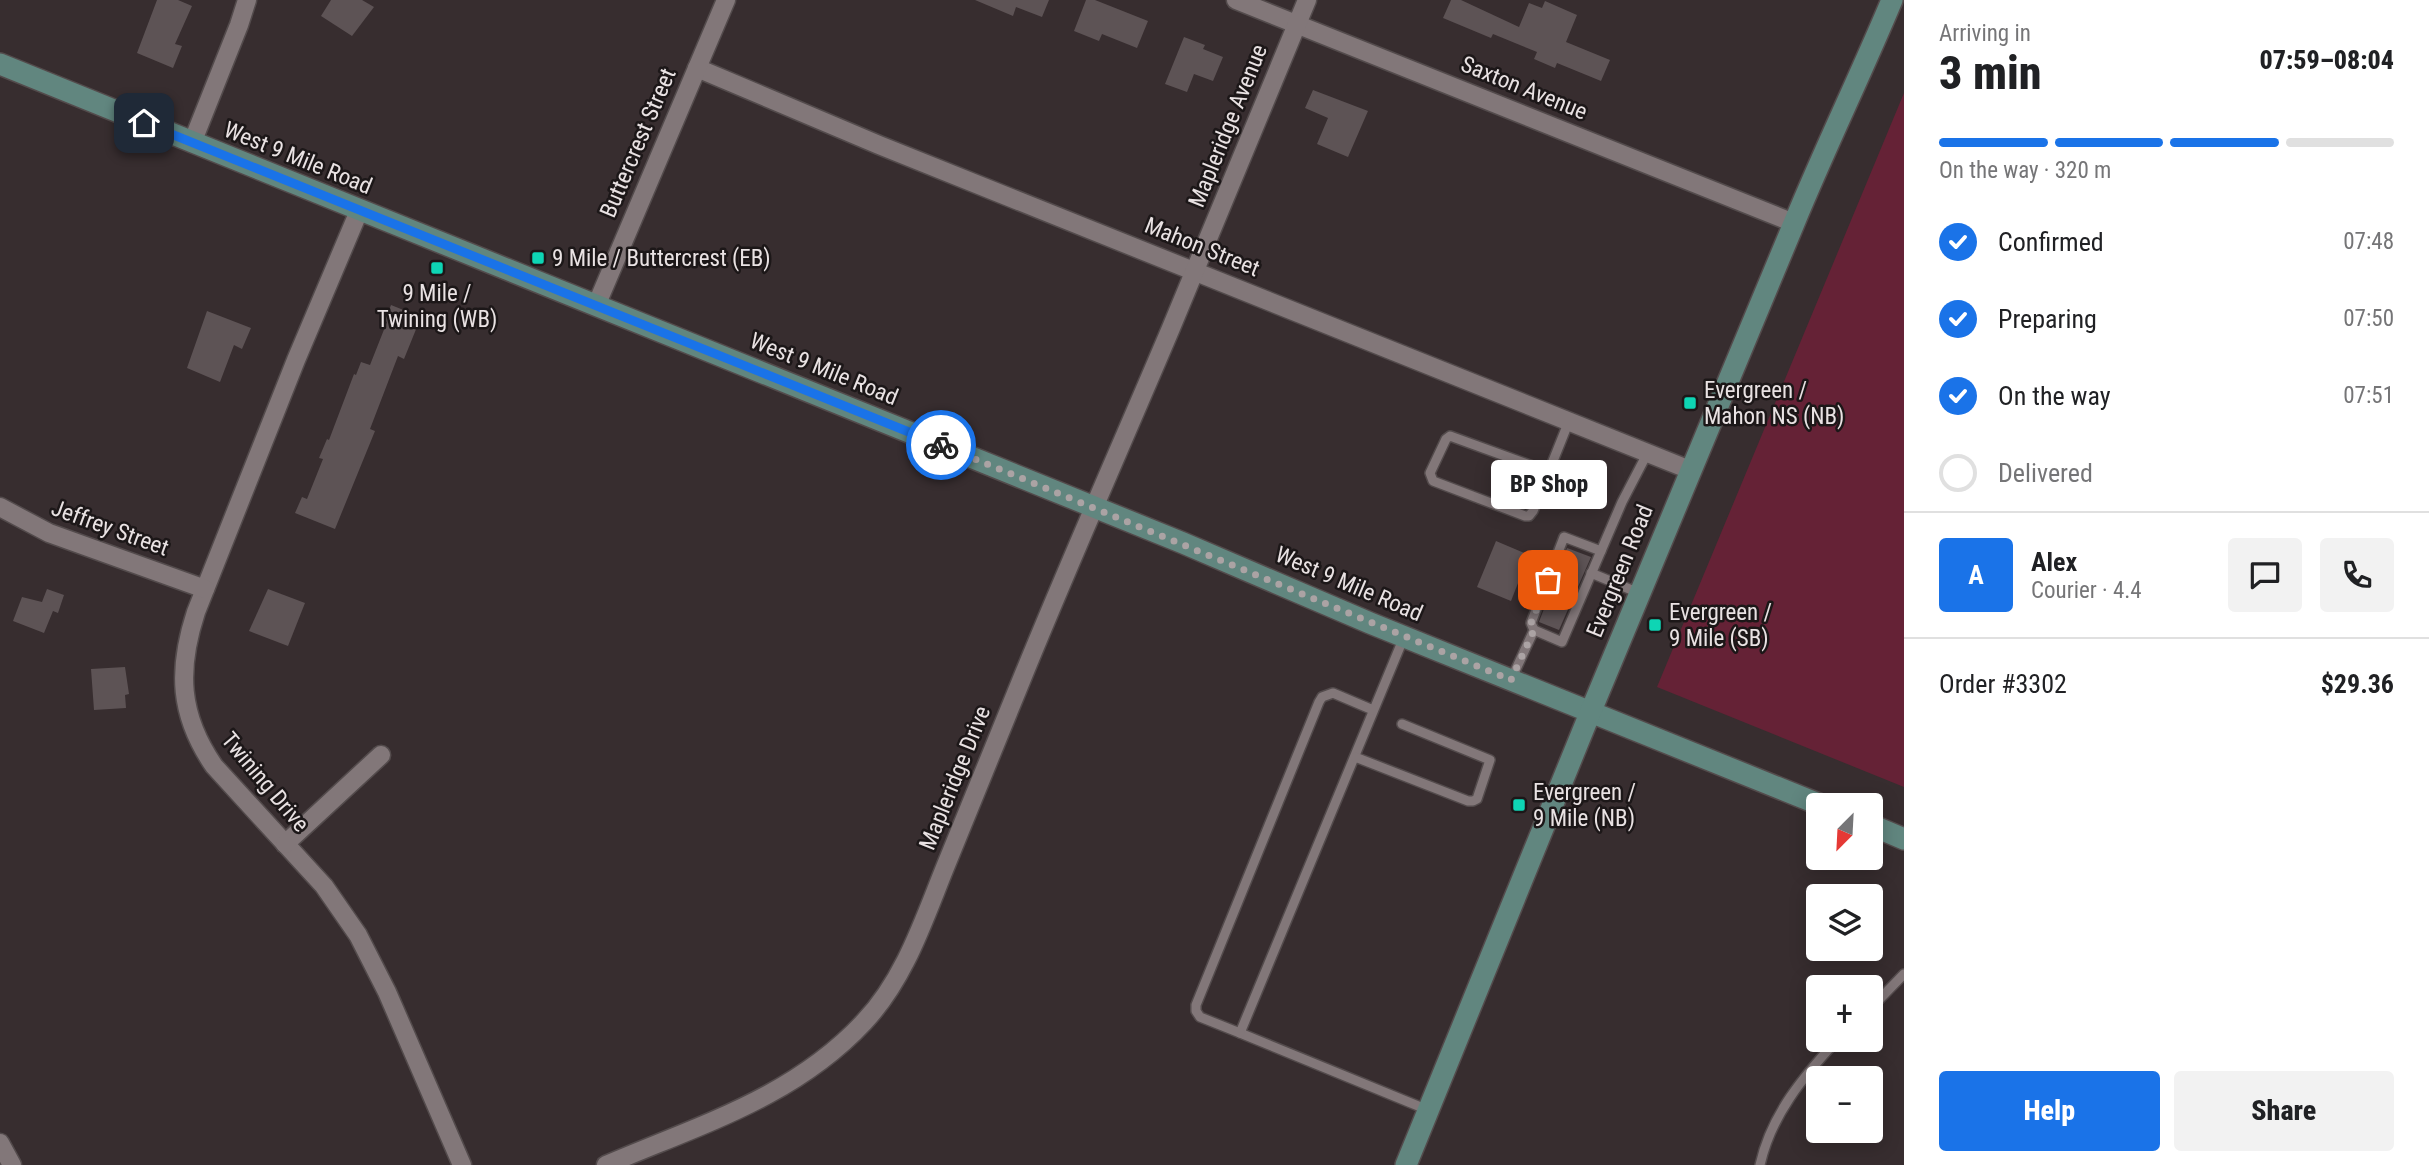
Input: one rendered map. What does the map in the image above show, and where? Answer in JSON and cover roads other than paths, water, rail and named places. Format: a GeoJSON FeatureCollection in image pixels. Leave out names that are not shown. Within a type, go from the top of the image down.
{"type":"FeatureCollection","features":[{"type":"Feature","properties":{"kind":"main road","name":"Evergreen Road"},"geometry":{"type":"LineString","coordinates":[[1406,1165],[1690,470],[1892,0]]}},
{"type":"Feature","properties":{"kind":"main road","name":"West 9 Mile Road"},"geometry":{"type":"LineString","coordinates":[[0,64],[1095,507],[1806,799]]}},
{"type":"Feature","properties":{"kind":"main road"},"geometry":{"type":"LineString","coordinates":[[1883,830],[1904,839]]}},
{"type":"Feature","properties":{"kind":"street"},"geometry":{"type":"LineString","coordinates":[[192,143],[247,0]]}},
{"type":"Feature","properties":{"kind":"street","name":"Buttercrest Street"},"geometry":{"type":"LineString","coordinates":[[596,306],[726,0]]}},
{"type":"Feature","properties":{"kind":"street","name":"Saxton Avenue"},"geometry":{"type":"LineString","coordinates":[[1236,0],[1794,223]]}},
{"type":"Feature","properties":{"kind":"street","name":"Mapleridge Avenue"},"geometry":{"type":"LineString","coordinates":[[1195,270],[1307,0]]}},
{"type":"Feature","properties":{"kind":"street","name":"Mahon Street"},"geometry":{"type":"LineString","coordinates":[[697,68],[891,150],[1690,470]]}},
{"type":"Feature","properties":{"kind":"street","name":"Twining Drive"},"geometry":{"type":"LineString","coordinates":[[359,211],[296,359],[205,589],[187,639],[184,686],[190,717],[200,744],[214,766],[324,886],[358,935],[387,992],[462,1165]]}},
{"type":"Feature","properties":{"kind":"street","name":"Mapleridge Drive"},"geometry":{"type":"LineString","coordinates":[[606,1165],[778,1091],[832,1054],[882,1000],[922,925],[1067,568],[1195,270]]}},
{"type":"Feature","properties":{"kind":"street","name":"Jeffrey Street"},"geometry":{"type":"LineString","coordinates":[[0,507],[49,533],[205,589]]}},
{"type":"Feature","properties":{"kind":"street"},"geometry":{"type":"LineString","coordinates":[[285,844],[381,755]]}},
{"type":"Feature","properties":{"kind":"street"},"geometry":{"type":"LineString","coordinates":[[0,1143],[12,1165]]}},
{"type":"Feature","properties":{"kind":"lane"},"geometry":{"type":"LineString","coordinates":[[1549,472],[1450,436],[1430,473],[1433,481],[1529,516],[1533,511],[1549,472],[1569,421]]}},
{"type":"Feature","properties":{"kind":"lane"},"geometry":{"type":"LineString","coordinates":[[1601,551],[1564,537],[1531,623],[1534,630],[1562,642],[1591,573],[1601,551],[1622,502],[1648,452]]}},
{"type":"Feature","properties":{"kind":"lane"},"geometry":{"type":"LineString","coordinates":[[1591,573],[1639,593]]}},
{"type":"Feature","properties":{"kind":"lane"},"geometry":{"type":"LineString","coordinates":[[1511,680],[1534,630]]}},
{"type":"Feature","properties":{"kind":"lane"},"geometry":{"type":"LineString","coordinates":[[1240,1033],[1405,636]]}},
{"type":"Feature","properties":{"kind":"lane"},"geometry":{"type":"LineString","coordinates":[[1373,710],[1333,694],[1322,697],[1319,702],[1196,1010],[1200,1017],[1428,1110]]}},
{"type":"Feature","properties":{"kind":"lane"},"geometry":{"type":"LineString","coordinates":[[1355,757],[1468,801],[1477,799],[1490,760],[1402,724]]}},
{"type":"Feature","properties":{"kind":"lane"},"geometry":{"type":"LineString","coordinates":[[1883,996],[1904,974]]}},
{"type":"Feature","properties":{"kind":"lane"},"geometry":{"type":"LineString","coordinates":[[1760,1165],[1764,1146],[1783,1105],[1826,1052]]}},
{"type":"Feature","properties":{"kind":"place","name":"9 Mile / Buttercrest (EB)"},"geometry":{"type":"Point","coordinates":[538,258]}},
{"type":"Feature","properties":{"kind":"place","name":"9 Mile / Twining (WB)"},"geometry":{"type":"Point","coordinates":[437,268]}},
{"type":"Feature","properties":{"kind":"place","name":"Evergreen / Mahon NS (NB)"},"geometry":{"type":"Point","coordinates":[1690,403]}},
{"type":"Feature","properties":{"kind":"place","name":"BP Shop"},"geometry":{"type":"Point","coordinates":[1548,580]}},
{"type":"Feature","properties":{"kind":"place","name":"Evergreen / 9 Mile (SB)"},"geometry":{"type":"Point","coordinates":[1655,625]}},
{"type":"Feature","properties":{"kind":"place","name":"Evergreen / 9 Mile (NB)"},"geometry":{"type":"Point","coordinates":[1519,805]}}]}
